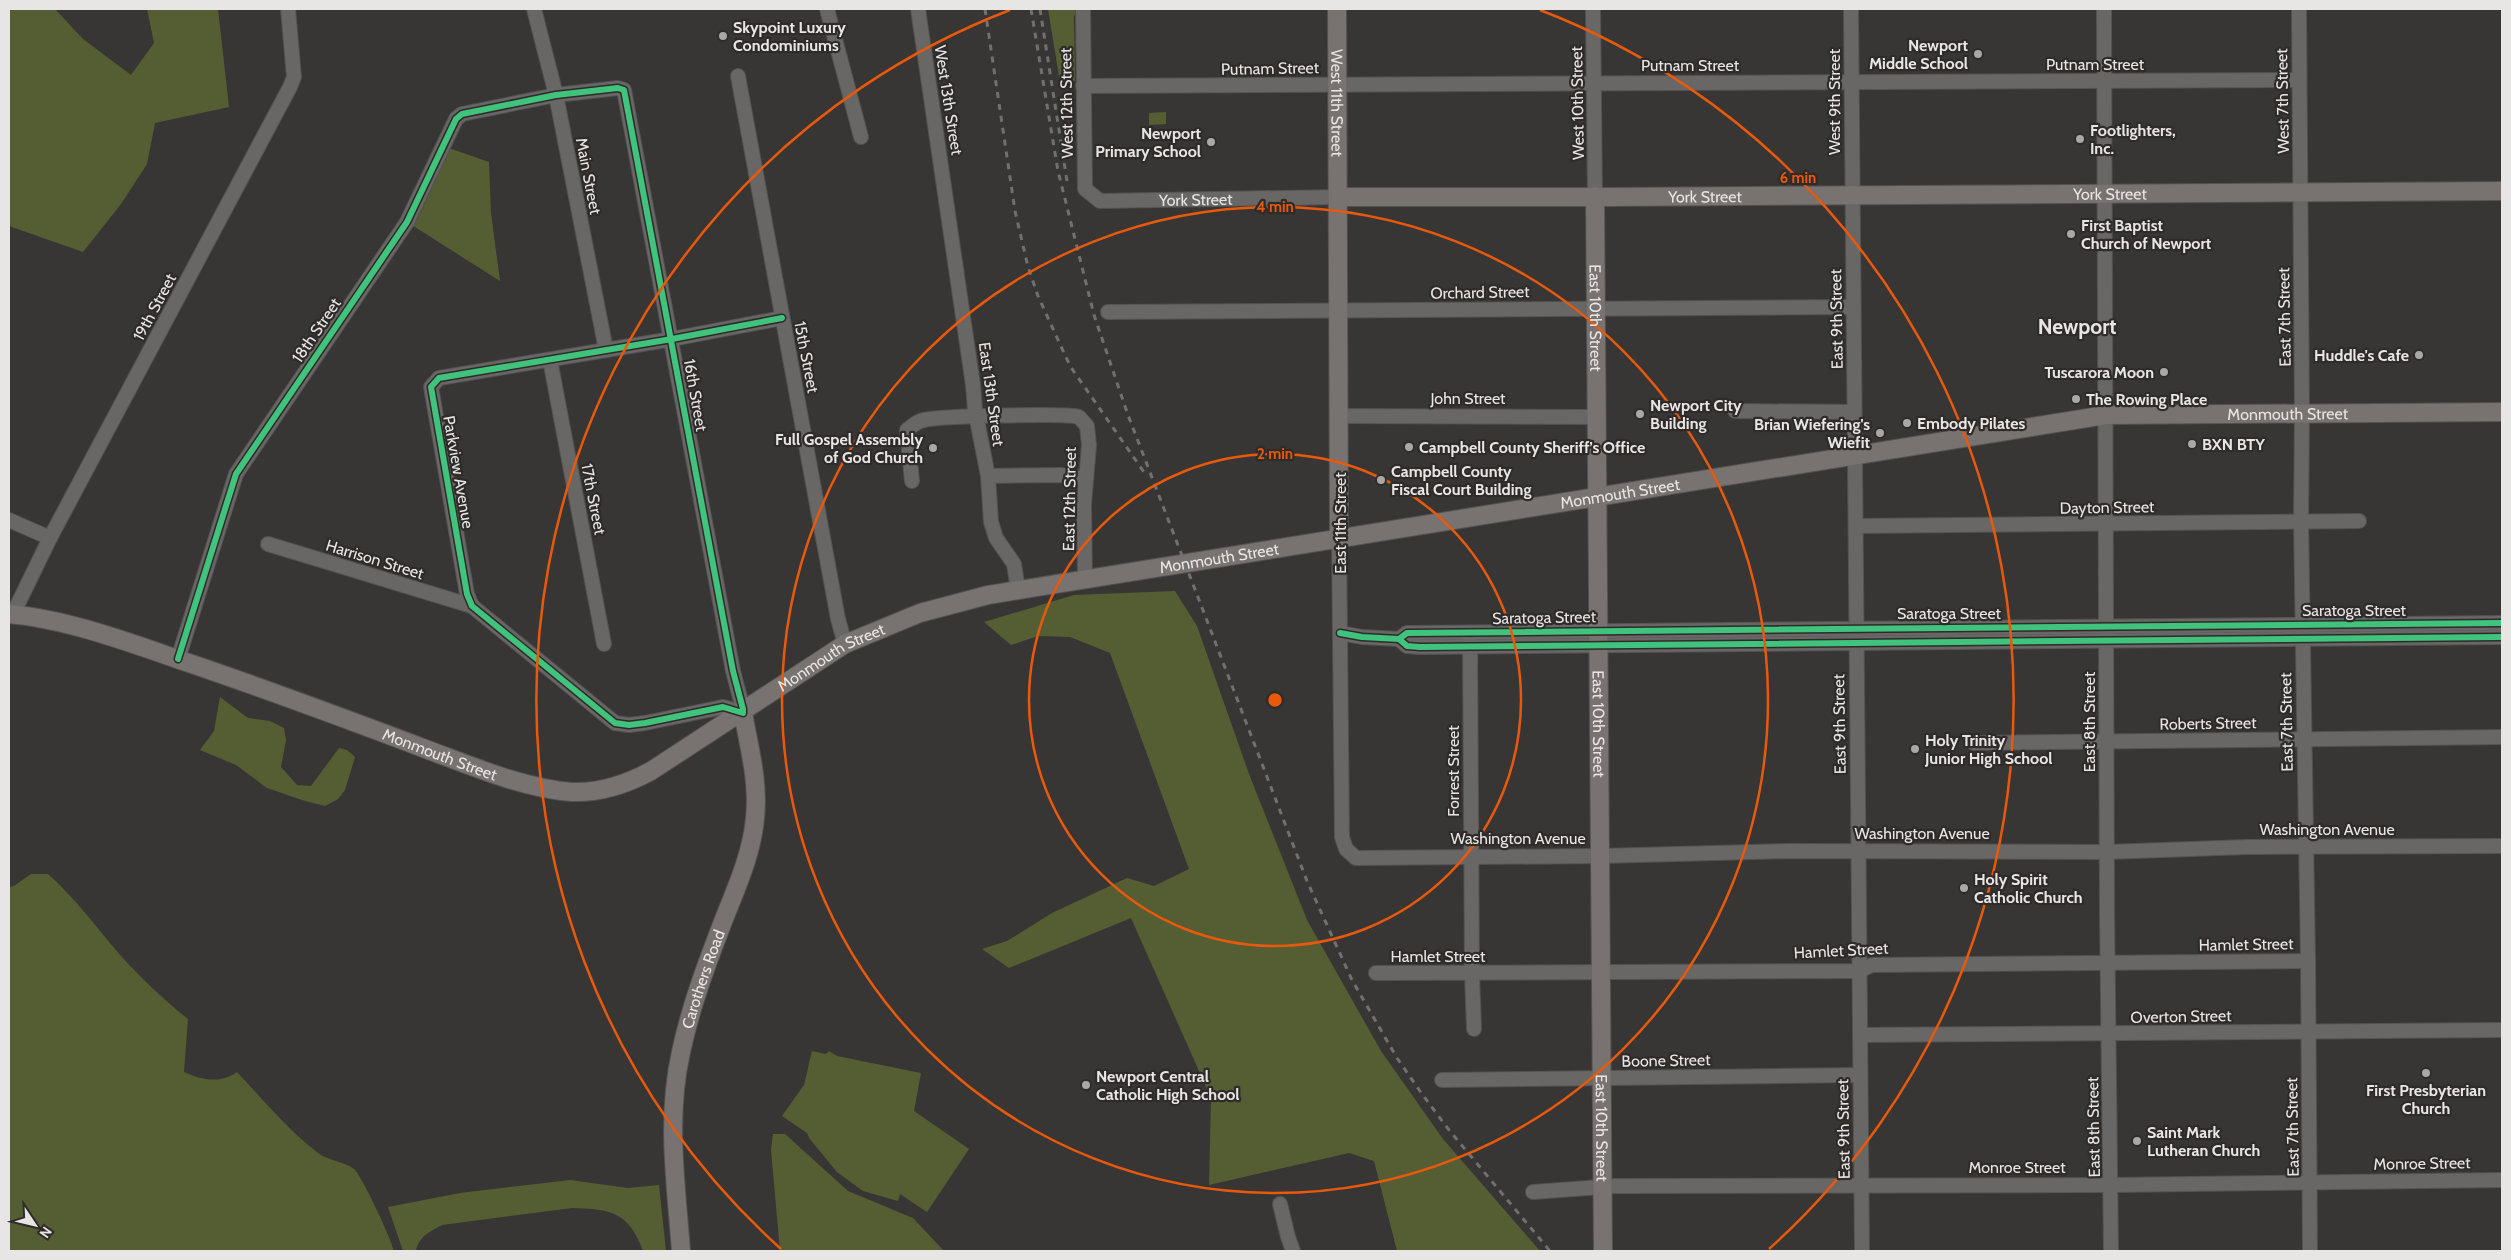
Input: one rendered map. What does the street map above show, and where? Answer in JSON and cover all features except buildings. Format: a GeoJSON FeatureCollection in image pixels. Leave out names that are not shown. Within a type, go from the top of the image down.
{"type":"FeatureCollection","features":[{"type":"Feature","properties":{"kind":"main road","name":"West 11th Street"},"geometry":{"type":"LineString","coordinates":[[1337,9],[1339,197]]}},
{"type":"Feature","properties":{"kind":"main road","name":"York Street"},"geometry":{"type":"LineString","coordinates":[[1339,197],[1852,196],[2502,191]]}},
{"type":"Feature","properties":{"kind":"main road","name":"East 10th Street"},"geometry":{"type":"LineString","coordinates":[[1595,196],[1603,1251]]}},
{"type":"Feature","properties":{"kind":"main road","name":"East 11th Street"},"geometry":{"type":"LineString","coordinates":[[1339,197],[1339,537]]}},
{"type":"Feature","properties":{"kind":"main road","name":"Monmouth Street"},"geometry":{"type":"LineString","coordinates":[[178,659],[320,709],[334,706],[418,736],[431,750],[551,789],[594,791],[622,785],[648,773],[743,713],[845,644],[920,613],[988,595],[1303,545],[1339,537],[2106,416],[2502,412]]}},
{"type":"Feature","properties":{"kind":"main road"},"geometry":{"type":"LineString","coordinates":[[11,614],[45,619],[178,659]]}},
{"type":"Feature","properties":{"kind":"main road","name":"Carothers Road"},"geometry":{"type":"LineString","coordinates":[[681,1251],[672,1149],[674,1097],[680,1054],[695,995],[741,876],[755,816],[754,776],[743,713]]}},
{"type":"Feature","properties":{"kind":"street","name":"19th Street"},"geometry":{"type":"LineString","coordinates":[[11,614],[290,87],[294,77],[288,9]]}},
{"type":"Feature","properties":{"kind":"street","name":"Main Street"},"geometry":{"type":"LineString","coordinates":[[534,9],[556,95],[606,350]]}},
{"type":"Feature","properties":{"kind":"street"},"geometry":{"type":"LineString","coordinates":[[827,9],[861,137]]}},
{"type":"Feature","properties":{"kind":"street","name":"West 13th Street"},"geometry":{"type":"LineString","coordinates":[[918,9],[946,197]]}},
{"type":"Feature","properties":{"kind":"street","name":"West 12th Street"},"geometry":{"type":"LineString","coordinates":[[1083,9],[1082,86],[1085,189],[1090,195]]}},
{"type":"Feature","properties":{"kind":"street","name":"West 10th Street"},"geometry":{"type":"LineString","coordinates":[[1593,9],[1595,196]]}},
{"type":"Feature","properties":{"kind":"street","name":"West 9th Street"},"geometry":{"type":"LineString","coordinates":[[1851,9],[1852,196]]}},
{"type":"Feature","properties":{"kind":"street","name":"East 8th Street"},"geometry":{"type":"LineString","coordinates":[[2104,9],[2108,1034],[2112,1185],[2111,1251]]}},
{"type":"Feature","properties":{"kind":"street","name":"West 7th Street"},"geometry":{"type":"LineString","coordinates":[[2298,9],[2301,192]]}},
{"type":"Feature","properties":{"kind":"street","name":"15th Street"},"geometry":{"type":"LineString","coordinates":[[738,76],[838,619],[845,644]]}},
{"type":"Feature","properties":{"kind":"street","name":"Putnam Street"},"geometry":{"type":"LineString","coordinates":[[1082,86],[2298,80]]}},
{"type":"Feature","properties":{"kind":"street","name":"16th Street"},"geometry":{"type":"LineString","coordinates":[[556,95],[618,88],[624,90],[733,671],[743,713]]}},
{"type":"Feature","properties":{"kind":"street","name":"18th Street"},"geometry":{"type":"LineString","coordinates":[[178,659],[236,474],[407,222],[456,120],[462,114],[556,95]]}},
{"type":"Feature","properties":{"kind":"street","name":"East 7th Street"},"geometry":{"type":"LineString","coordinates":[[2301,192],[2302,639],[2308,961],[2310,1251]]}},
{"type":"Feature","properties":{"kind":"street","name":"York Street"},"geometry":{"type":"LineString","coordinates":[[1090,195],[1100,200],[1339,197]]}},
{"type":"Feature","properties":{"kind":"street","name":"East 9th Street"},"geometry":{"type":"LineString","coordinates":[[1852,196],[1862,1251]]}},
{"type":"Feature","properties":{"kind":"street","name":"East 13th Street"},"geometry":{"type":"LineString","coordinates":[[946,197],[977,418],[988,476],[990,522],[996,538],[1014,564],[1018,590]]}},
{"type":"Feature","properties":{"kind":"street","name":"Orchard Street"},"geometry":{"type":"LineString","coordinates":[[1108,312],[1340,312],[1596,308],[1853,307]]}},
{"type":"Feature","properties":{"kind":"street","name":"Parkview Avenue"},"geometry":{"type":"LineString","coordinates":[[472,606],[467,594],[431,388],[439,378],[672,339],[782,318]]}},
{"type":"Feature","properties":{"kind":"street","name":"17th Street"},"geometry":{"type":"LineString","coordinates":[[550,360],[604,644]]}},
{"type":"Feature","properties":{"kind":"street"},"geometry":{"type":"LineString","coordinates":[[1736,411],[1854,412]]}},
{"type":"Feature","properties":{"kind":"street","name":"East 12th Street"},"geometry":{"type":"LineString","coordinates":[[977,418],[1076,416],[1084,420],[1089,445],[1084,504],[1086,579]]}},
{"type":"Feature","properties":{"kind":"street","name":"John Street"},"geometry":{"type":"LineString","coordinates":[[1340,416],[1596,417]]}},
{"type":"Feature","properties":{"kind":"street"},"geometry":{"type":"LineString","coordinates":[[912,481],[907,430],[917,422],[925,419],[977,418]]}},
{"type":"Feature","properties":{"kind":"street"},"geometry":{"type":"LineString","coordinates":[[988,476],[1060,475],[1086,479]]}},
{"type":"Feature","properties":{"kind":"street"},"geometry":{"type":"LineString","coordinates":[[9,520],[50,538]]}},
{"type":"Feature","properties":{"kind":"street","name":"Dayton Street"},"geometry":{"type":"LineString","coordinates":[[1856,526],[2107,525],[2301,520],[2358,521]]}},
{"type":"Feature","properties":{"kind":"street","name":"East 11th Street"},"geometry":{"type":"LineString","coordinates":[[1339,537],[1342,836],[1346,849]]}},
{"type":"Feature","properties":{"kind":"street","name":"Harrison Street"},"geometry":{"type":"LineString","coordinates":[[268,544],[472,606]]}},
{"type":"Feature","properties":{"kind":"street"},"geometry":{"type":"LineString","coordinates":[[472,606],[619,724],[645,723],[723,707],[743,713]]}},
{"type":"Feature","properties":{"kind":"street","name":"Saratoga Street"},"geometry":{"type":"LineString","coordinates":[[1340,633],[1362,637],[1399,639],[1407,646],[1470,647],[1597,637],[1856,627],[2502,623]]}},
{"type":"Feature","properties":{"kind":"street","name":"Saratoga Street"},"geometry":{"type":"LineString","coordinates":[[1399,639],[1407,633],[1470,632],[1597,637],[1856,642],[2502,637]]}},
{"type":"Feature","properties":{"kind":"street","name":"Forrest Street"},"geometry":{"type":"LineString","coordinates":[[1470,632],[1474,1028]]}},
{"type":"Feature","properties":{"kind":"street","name":"Roberts Street"},"geometry":{"type":"LineString","coordinates":[[1974,742],[2502,737]]}},
{"type":"Feature","properties":{"kind":"street","name":"Washington Avenue"},"geometry":{"type":"LineString","coordinates":[[1346,849],[1356,858],[1858,851],[2107,852],[2306,847],[2502,846]]}},
{"type":"Feature","properties":{"kind":"street","name":"Hamlet Street"},"geometry":{"type":"LineString","coordinates":[[1376,973],[1472,974],[1859,970],[1872,965],[2308,961]]}},
{"type":"Feature","properties":{"kind":"street","name":"Overton Street"},"geometry":{"type":"LineString","coordinates":[[1860,1035],[2502,1030]]}},
{"type":"Feature","properties":{"kind":"street","name":"Boone Street"},"geometry":{"type":"LineString","coordinates":[[1442,1080],[1860,1075]]}},
{"type":"Feature","properties":{"kind":"street","name":"Monroe Street"},"geometry":{"type":"LineString","coordinates":[[1533,1192],[1603,1186],[2112,1185],[2502,1180]]}},
{"type":"Feature","properties":{"kind":"street"},"geometry":{"type":"LineString","coordinates":[[1280,1204],[1293,1251]]}},
{"type":"Feature","properties":{"kind":"green space"},"geometry":{"type":"Polygon","coordinates":[[[9,9],[55,9],[83,39],[131,75],[154,43],[147,9],[218,9],[229,107],[155,123],[147,164],[121,204],[83,252],[9,226],[9,9]]]}},
{"type":"Feature","properties":{"kind":"green space"},"geometry":{"type":"Polygon","coordinates":[[[1048,9],[1078,9],[1074,16],[1075,81],[1060,82],[1048,9]]]}},
{"type":"Feature","properties":{"kind":"green space"},"geometry":{"type":"Polygon","coordinates":[[[1166,112],[1166,124],[1149,125],[1149,113],[1166,112]]]}},
{"type":"Feature","properties":{"kind":"green space"},"geometry":{"type":"Polygon","coordinates":[[[443,146],[489,162],[491,213],[500,281],[407,222],[443,146]]]}},
{"type":"Feature","properties":{"kind":"green space"},"geometry":{"type":"Polygon","coordinates":[[[1175,591],[1197,626],[1249,774],[1307,920],[1381,1051],[1443,1139],[1540,1251],[1397,1251],[1374,1161],[1349,1153],[1209,1185],[1211,1098],[1131,918],[1009,968],[982,949],[1007,941],[1052,913],[1127,878],[1154,886],[1189,869],[1110,653],[1070,637],[1038,636],[1011,645],[984,622],[1074,595],[1175,591]]]}},
{"type":"Feature","properties":{"kind":"green space"},"geometry":{"type":"Polygon","coordinates":[[[220,697],[248,718],[270,721],[284,728],[286,740],[281,767],[297,785],[311,786],[339,748],[347,750],[355,757],[345,790],[338,799],[325,806],[267,788],[236,765],[200,750],[214,731],[220,697]]]}},
{"type":"Feature","properties":{"kind":"green space"},"geometry":{"type":"Polygon","coordinates":[[[31,874],[48,874],[77,904],[137,973],[188,1019],[184,1072],[211,1080],[231,1076],[237,1072],[296,1135],[322,1156],[354,1169],[376,1208],[394,1251],[9,1251],[9,887],[14,886],[31,874]]]}},
{"type":"Feature","properties":{"kind":"green space"},"geometry":{"type":"Polygon","coordinates":[[[812,1051],[826,1054],[829,1051],[837,1056],[921,1073],[914,1111],[969,1149],[927,1212],[900,1194],[898,1201],[863,1191],[837,1172],[807,1133],[782,1116],[804,1085],[812,1051]]]}},
{"type":"Feature","properties":{"kind":"green space"},"geometry":{"type":"Polygon","coordinates":[[[773,1134],[785,1134],[848,1191],[913,1218],[944,1251],[780,1251],[771,1150],[773,1134]]]}},
{"type":"Feature","properties":{"kind":"green space"},"geometry":{"type":"Polygon","coordinates":[[[570,1180],[628,1188],[659,1185],[666,1251],[643,1251],[638,1238],[631,1228],[617,1215],[598,1210],[572,1208],[442,1225],[422,1238],[416,1251],[403,1251],[388,1207],[460,1193],[570,1180]]]}},
{"type":"Feature","properties":{"kind":"railway"},"geometry":{"type":"LineString","coordinates":[[985,9],[1015,211],[1028,267],[1038,296],[1070,366],[1146,475]]}},
{"type":"Feature","properties":{"kind":"railway"},"geometry":{"type":"LineString","coordinates":[[1031,9],[1058,171],[1094,315],[1128,415],[1307,881],[1352,980],[1397,1058],[1449,1130],[1550,1251]]}},
{"type":"Feature","properties":{"kind":"railway"},"geometry":{"type":"LineString","coordinates":[[1040,9],[1067,181]]}},
{"type":"Feature","properties":{"kind":"cycle path"},"geometry":{"type":"LineString","coordinates":[[178,659],[236,474],[407,222],[456,119],[462,114],[556,95],[618,88],[624,90],[733,671],[743,713],[723,707],[645,723],[629,725],[615,723],[472,606],[467,594],[431,387],[439,378],[672,339],[782,318]]}},
{"type":"Feature","properties":{"kind":"cycle path"},"geometry":{"type":"LineString","coordinates":[[1399,639],[1407,633],[2502,623]]}},
{"type":"Feature","properties":{"kind":"cycle path"},"geometry":{"type":"LineString","coordinates":[[1340,633],[1362,637],[1399,639],[1407,646],[1420,647],[2502,637]]}},
{"type":"Feature","properties":{"kind":"place","name":"Skypoint Luxury Condominiums"},"geometry":{"type":"Point","coordinates":[723,36]}},
{"type":"Feature","properties":{"kind":"place","name":"Newport Middle School"},"geometry":{"type":"Point","coordinates":[1978,54]}},
{"type":"Feature","properties":{"kind":"place","name":"Footlighters, Inc."},"geometry":{"type":"Point","coordinates":[2080,139]}},
{"type":"Feature","properties":{"kind":"place","name":"Newport Primary School"},"geometry":{"type":"Point","coordinates":[1211,142]}},
{"type":"Feature","properties":{"kind":"place","name":"First Baptist Church of Newport"},"geometry":{"type":"Point","coordinates":[2071,234]}},
{"type":"Feature","properties":{"kind":"place","name":"Huddle's Cafe"},"geometry":{"type":"Point","coordinates":[2419,355]}},
{"type":"Feature","properties":{"kind":"place","name":"Tuscarora Moon"},"geometry":{"type":"Point","coordinates":[2164,372]}},
{"type":"Feature","properties":{"kind":"place","name":"The Rowing Place"},"geometry":{"type":"Point","coordinates":[2076,399]}},
{"type":"Feature","properties":{"kind":"place","name":"Newport City Building"},"geometry":{"type":"Point","coordinates":[1640,414]}},
{"type":"Feature","properties":{"kind":"place","name":"Embody Pilates"},"geometry":{"type":"Point","coordinates":[1907,423]}},
{"type":"Feature","properties":{"kind":"place","name":"Brian Wiefering's Wiefit"},"geometry":{"type":"Point","coordinates":[1880,433]}},
{"type":"Feature","properties":{"kind":"place","name":"BXN BTY"},"geometry":{"type":"Point","coordinates":[2192,444]}},
{"type":"Feature","properties":{"kind":"place","name":"Campbell County Sheriff’s Office"},"geometry":{"type":"Point","coordinates":[1409,447]}},
{"type":"Feature","properties":{"kind":"place","name":"Full Gospel Assembly of God Church"},"geometry":{"type":"Point","coordinates":[933,448]}},
{"type":"Feature","properties":{"kind":"place","name":"Campbell County Fiscal Court Building"},"geometry":{"type":"Point","coordinates":[1381,480]}},
{"type":"Feature","properties":{"kind":"place","name":"Holy Trinity Junior High School"},"geometry":{"type":"Point","coordinates":[1915,749]}},
{"type":"Feature","properties":{"kind":"place","name":"Holy Spirit Catholic Church"},"geometry":{"type":"Point","coordinates":[1964,888]}},
{"type":"Feature","properties":{"kind":"place","name":"First Presbyterian Church"},"geometry":{"type":"Point","coordinates":[2426,1073]}},
{"type":"Feature","properties":{"kind":"place","name":"Newport Central Catholic High School"},"geometry":{"type":"Point","coordinates":[1086,1085]}},
{"type":"Feature","properties":{"kind":"place","name":"Saint Mark Lutheran Church"},"geometry":{"type":"Point","coordinates":[2137,1141]}},
{"type":"Feature","properties":{"kind":"district","name":"Newport"},"geometry":{"type":"Point","coordinates":[2077,327]}}]}
